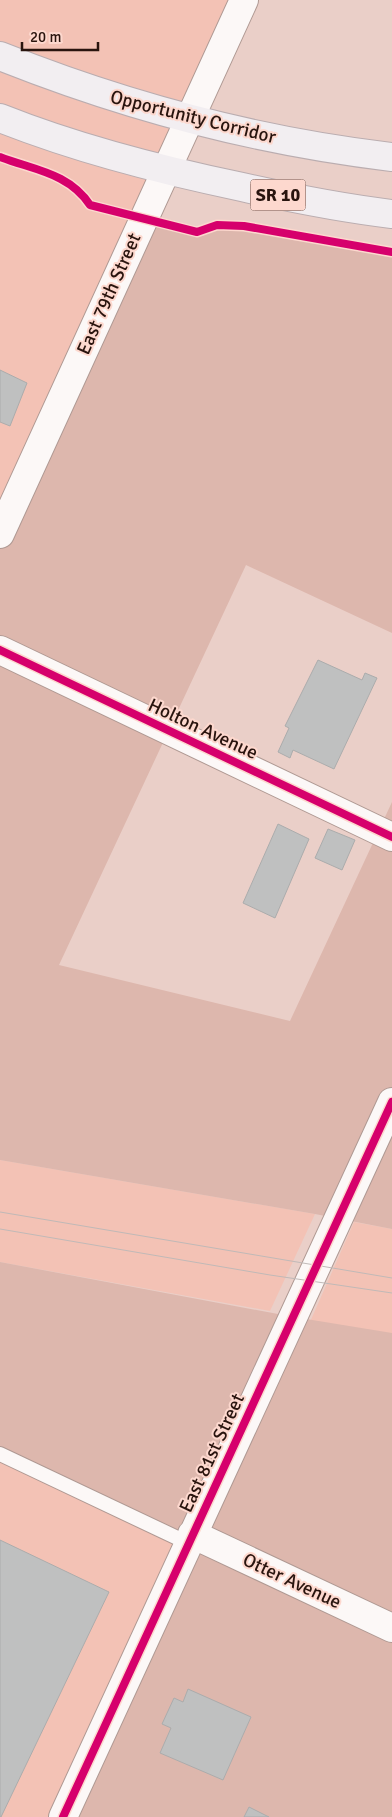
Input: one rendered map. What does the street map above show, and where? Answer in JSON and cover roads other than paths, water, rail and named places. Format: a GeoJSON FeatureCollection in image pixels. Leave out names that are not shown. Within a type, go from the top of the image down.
{"type":"FeatureCollection","features":[{"type":"Feature","properties":{"kind":"main road","name":"Opportunity Corridor"},"geometry":{"type":"LineString","coordinates":[[0,56],[101,94],[188,120],[312,146],[392,157]]}},
{"type":"Feature","properties":{"kind":"main road","name":"SR 10"},"geometry":{"type":"LineString","coordinates":[[0,118],[96,152],[165,170],[283,196],[392,214]]}},
{"type":"Feature","properties":{"kind":"street","name":"East 79th Street"},"geometry":{"type":"LineString","coordinates":[[0,534],[244,0]]}},
{"type":"Feature","properties":{"kind":"street","name":"Holton Avenue"},"geometry":{"type":"LineString","coordinates":[[0,650],[392,837]]}},
{"type":"Feature","properties":{"kind":"street","name":"East 81st Street"},"geometry":{"type":"LineString","coordinates":[[62,1817],[392,1102]]}},
{"type":"Feature","properties":{"kind":"street","name":"Otter Avenue"},"geometry":{"type":"LineString","coordinates":[[190,1539],[392,1628]]}},
{"type":"Feature","properties":{"kind":"lane"},"geometry":{"type":"LineString","coordinates":[[0,1454],[190,1539]]}},
{"type":"Feature","properties":{"kind":"tram line"},"geometry":{"type":"LineString","coordinates":[[0,1212],[392,1278]]}},
{"type":"Feature","properties":{"kind":"tram line"},"geometry":{"type":"LineString","coordinates":[[0,1229],[270,1275],[392,1293]]}}]}
